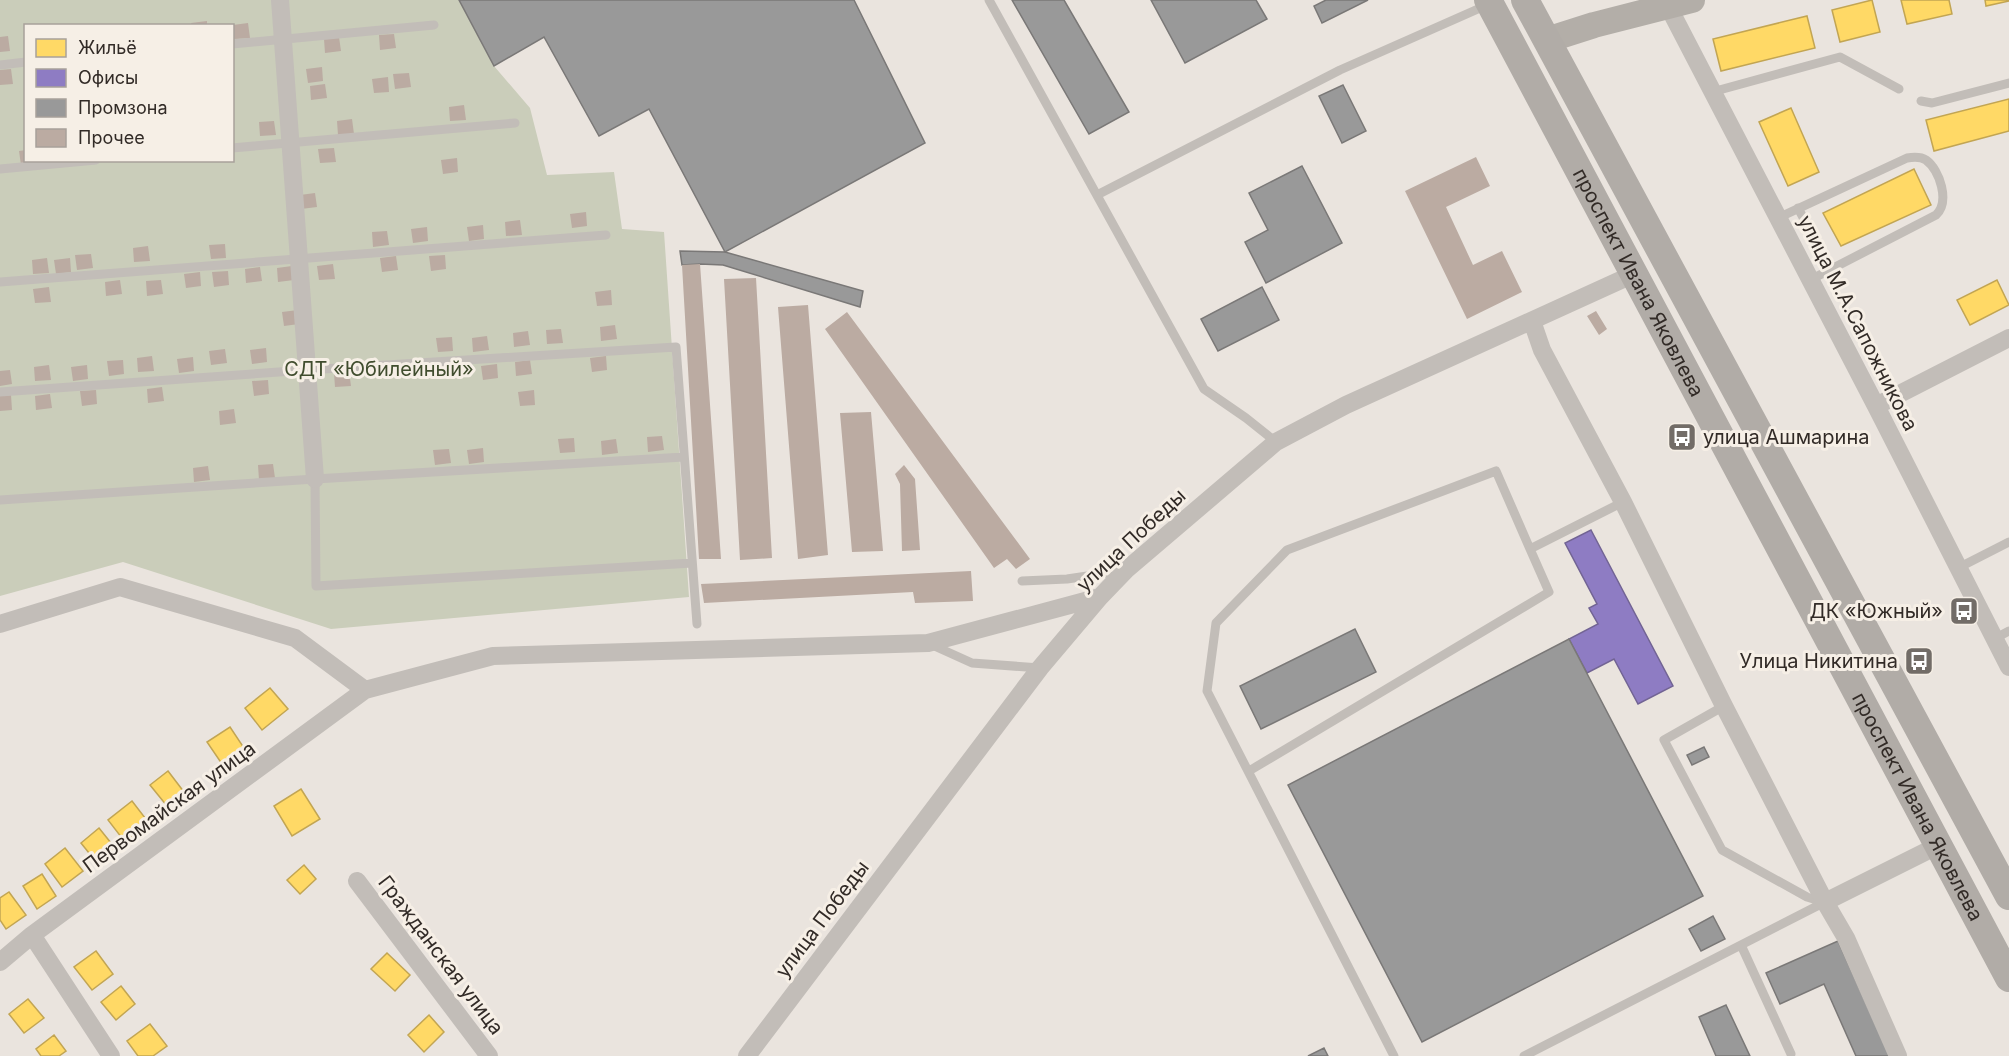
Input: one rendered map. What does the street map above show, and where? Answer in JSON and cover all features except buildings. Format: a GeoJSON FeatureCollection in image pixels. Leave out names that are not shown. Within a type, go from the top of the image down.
{"type":"FeatureCollection","features":[{"type":"Feature","properties":{"kind":"main road","name":"проспект Ивана Яковлева"},"geometry":{"type":"LineString","coordinates":[[1525,0],[2009,896]]}},
{"type":"Feature","properties":{"kind":"main road","name":"проспект Ивана Яковлева"},"geometry":{"type":"LineString","coordinates":[[1489,2],[2009,978]]}},
{"type":"Feature","properties":{"kind":"main road"},"geometry":{"type":"LineString","coordinates":[[1516,53],[1547,40],[1675,2]]}},
{"type":"Feature","properties":{"kind":"main road"},"geometry":{"type":"LineString","coordinates":[[1939,846],[1972,828]]}},
{"type":"Feature","properties":{"kind":"street"},"geometry":{"type":"LineString","coordinates":[[280,0],[315,479]]}},
{"type":"Feature","properties":{"kind":"street","name":"улица М.А.Сапожникова"},"geometry":{"type":"LineString","coordinates":[[1675,2],[1712,92],[1958,568],[2002,635],[2009,667]]}},
{"type":"Feature","properties":{"kind":"street","name":"улица Победы"},"geometry":{"type":"LineString","coordinates":[[747,1056],[1040,668],[1126,570],[1276,442],[1346,405],[1634,274]]}},
{"type":"Feature","properties":{"kind":"street"},"geometry":{"type":"LineString","coordinates":[[1532,321],[1542,350],[1623,502],[1825,903],[1846,938],[1898,1056]]}},
{"type":"Feature","properties":{"kind":"street"},"geometry":{"type":"LineString","coordinates":[[1876,406],[2009,338]]}},
{"type":"Feature","properties":{"kind":"street"},"geometry":{"type":"LineString","coordinates":[[0,624],[120,587],[295,638],[365,690],[493,656],[928,643],[1100,597]]}},
{"type":"Feature","properties":{"kind":"street","name":"Первомайская улица"},"geometry":{"type":"LineString","coordinates":[[0,962],[32,935],[365,690]]}},
{"type":"Feature","properties":{"kind":"street"},"geometry":{"type":"LineString","coordinates":[[1825,903],[1939,846]]}},
{"type":"Feature","properties":{"kind":"street","name":"Гражданская улица"},"geometry":{"type":"LineString","coordinates":[[357,881],[489,1056]]}},
{"type":"Feature","properties":{"kind":"street"},"geometry":{"type":"LineString","coordinates":[[32,935],[111,1056]]}},
{"type":"Feature","properties":{"kind":"lane"},"geometry":{"type":"LineString","coordinates":[[989,0],[1204,389],[1276,442]]}},
{"type":"Feature","properties":{"kind":"lane"},"geometry":{"type":"LineString","coordinates":[[1097,195],[1340,70],[1468,15],[1489,2]]}},
{"type":"Feature","properties":{"kind":"lane"},"geometry":{"type":"LineString","coordinates":[[234,44],[434,25]]}},
{"type":"Feature","properties":{"kind":"lane"},"geometry":{"type":"LineString","coordinates":[[1712,92],[1840,57],[1899,89]]}},
{"type":"Feature","properties":{"kind":"lane"},"geometry":{"type":"LineString","coordinates":[[0,65],[24,62]]}},
{"type":"Feature","properties":{"kind":"lane"},"geometry":{"type":"LineString","coordinates":[[1921,101],[1932,103],[2009,84]]}},
{"type":"Feature","properties":{"kind":"lane"},"geometry":{"type":"LineString","coordinates":[[234,148],[515,123]]}},
{"type":"Feature","properties":{"kind":"lane"},"geometry":{"type":"LineString","coordinates":[[1778,218],[1907,158],[1920,158],[1930,165],[1944,195],[1939,212],[1810,280]]}},
{"type":"Feature","properties":{"kind":"lane"},"geometry":{"type":"LineString","coordinates":[[0,169],[75,162]]}},
{"type":"Feature","properties":{"kind":"lane"},"geometry":{"type":"LineString","coordinates":[[1798,208],[1831,270]]}},
{"type":"Feature","properties":{"kind":"lane"},"geometry":{"type":"LineString","coordinates":[[0,282],[606,235]]}},
{"type":"Feature","properties":{"kind":"lane"},"geometry":{"type":"LineString","coordinates":[[0,392],[676,347],[697,624]]}},
{"type":"Feature","properties":{"kind":"lane"},"geometry":{"type":"LineString","coordinates":[[0,500],[684,457]]}},
{"type":"Feature","properties":{"kind":"lane"},"geometry":{"type":"LineString","coordinates":[[1249,771],[1549,592],[1496,471],[1287,550],[1215,623],[1207,691],[1395,1056]]}},
{"type":"Feature","properties":{"kind":"lane"},"geometry":{"type":"LineString","coordinates":[[315,479],[316,586],[692,563]]}},
{"type":"Feature","properties":{"kind":"lane"},"geometry":{"type":"LineString","coordinates":[[1530,549],[1623,502]]}},
{"type":"Feature","properties":{"kind":"lane"},"geometry":{"type":"LineString","coordinates":[[1958,568],[2009,542]]}},
{"type":"Feature","properties":{"kind":"lane"},"geometry":{"type":"LineString","coordinates":[[1022,581],[1067,579],[1126,570]]}},
{"type":"Feature","properties":{"kind":"lane"},"geometry":{"type":"LineString","coordinates":[[928,643],[972,663],[1040,668]]}},
{"type":"Feature","properties":{"kind":"lane"},"geometry":{"type":"LineString","coordinates":[[1724,706],[1664,740],[1722,850],[1807,897],[1825,903]]}},
{"type":"Feature","properties":{"kind":"lane"},"geometry":{"type":"LineString","coordinates":[[1524,1056],[1825,903]]}},
{"type":"Feature","properties":{"kind":"lane"},"geometry":{"type":"LineString","coordinates":[[1741,945],[1791,1054]]}},
{"type":"Feature","properties":{"kind":"green space","name":"СДТ «Юбилейный»"},"geometry":{"type":"Polygon","coordinates":[[[0,0],[459,0],[494,66],[530,108],[547,175],[614,172],[622,229],[664,232],[689,597],[331,629],[123,562],[0,596],[0,0]]]}},
{"type":"Feature","properties":{"kind":"place","name":"улица Ашмарина"},"geometry":{"type":"Point","coordinates":[1682,437]}},
{"type":"Feature","properties":{"kind":"place","name":"ДК «Южный»"},"geometry":{"type":"Point","coordinates":[1964,611]}},
{"type":"Feature","properties":{"kind":"place","name":"Улица Никитина"},"geometry":{"type":"Point","coordinates":[1919,661]}}]}
